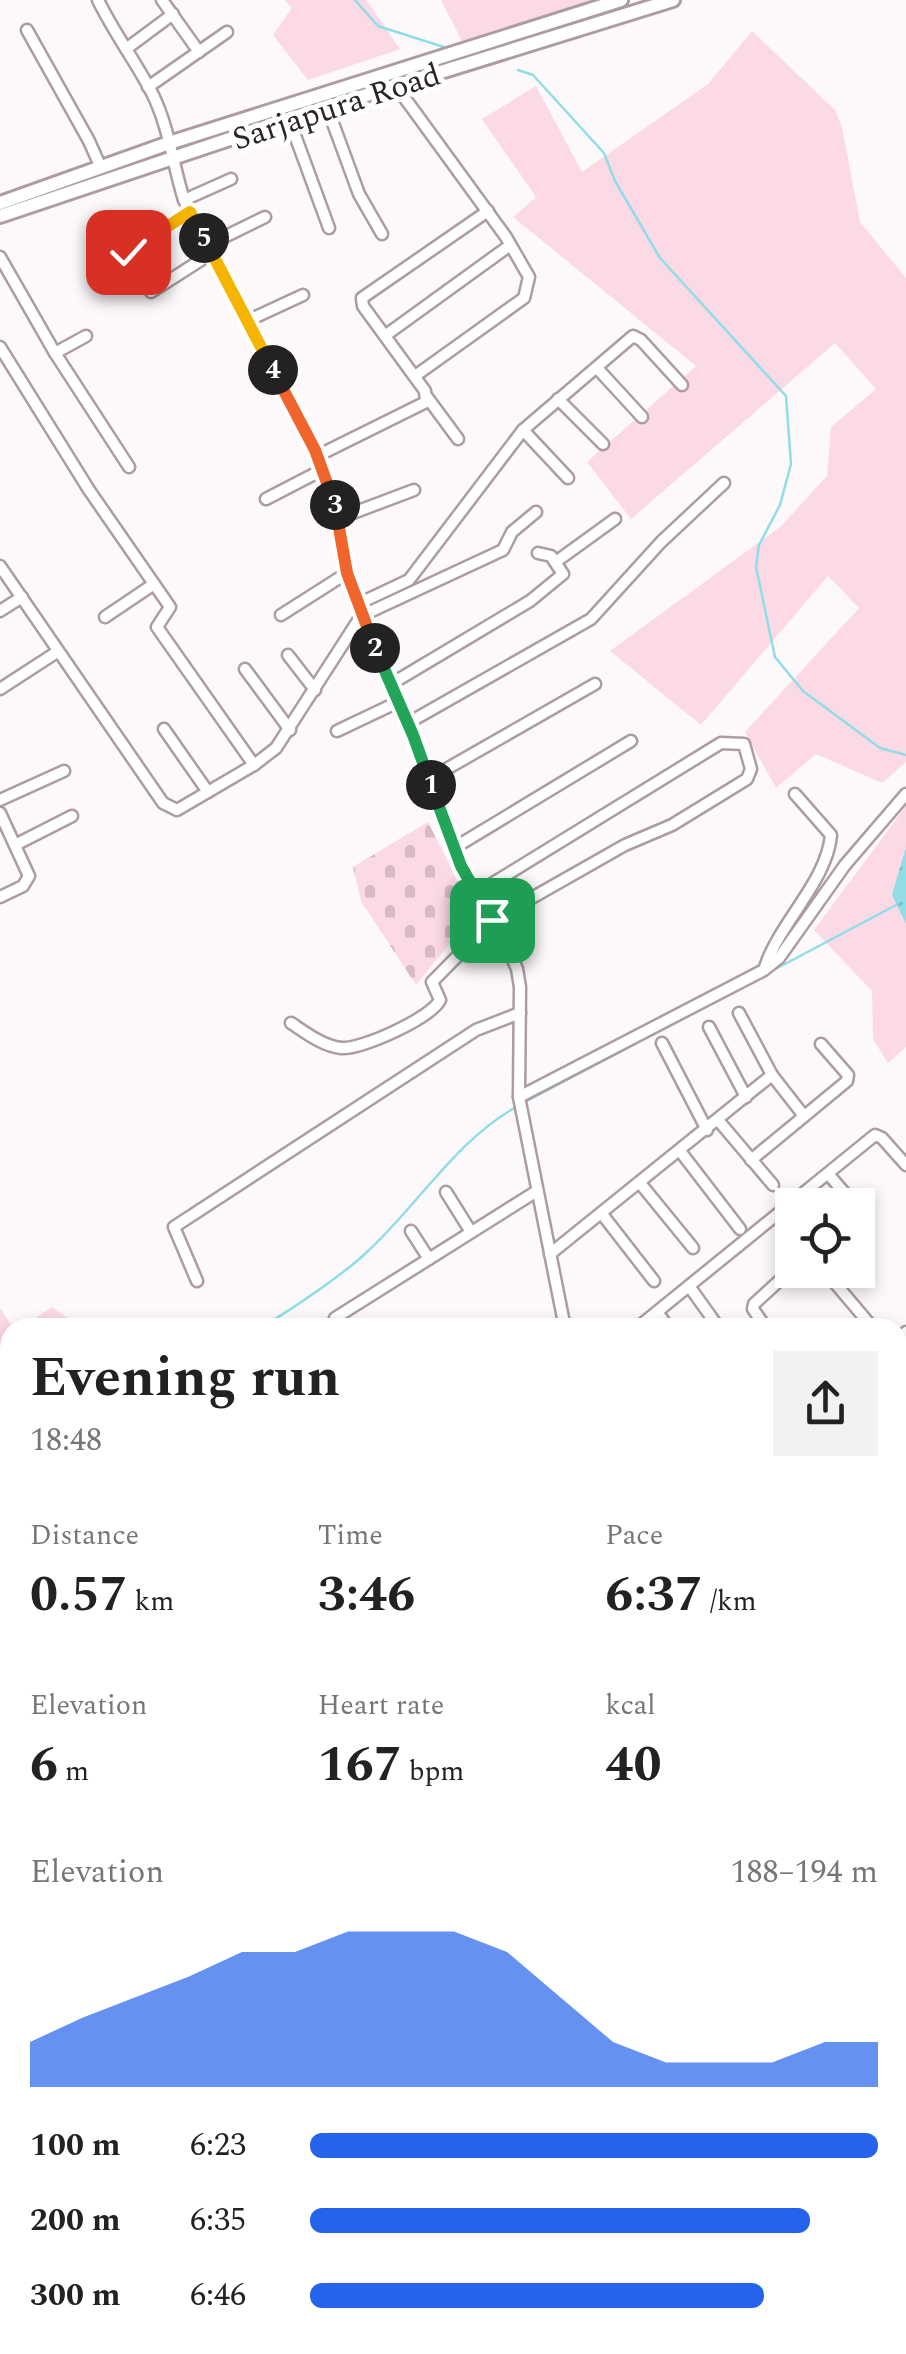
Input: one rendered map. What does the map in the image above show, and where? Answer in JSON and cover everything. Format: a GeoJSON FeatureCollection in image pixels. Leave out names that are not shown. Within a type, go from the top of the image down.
{"type":"FeatureCollection","features":[{"type":"Feature","properties":{"kind":"main road","name":"Sarjapura Road"},"geometry":{"type":"LineString","coordinates":[[0,203],[169,143],[621,0]]}},
{"type":"Feature","properties":{"kind":"main road","name":"Sarjapura Road"},"geometry":{"type":"LineString","coordinates":[[0,216],[289,119],[673,0]]}},
{"type":"Feature","properties":{"kind":"street"},"geometry":{"type":"LineString","coordinates":[[98,0],[148,87],[169,143],[184,200],[318,456],[360,610],[408,723],[454,848],[502,934],[516,969],[519,1097],[563,1318]]}},
{"type":"Feature","properties":{"kind":"street"},"geometry":{"type":"LineString","coordinates":[[162,0],[200,52]]}},
{"type":"Feature","properties":{"kind":"street"},"geometry":{"type":"LineString","coordinates":[[126,49],[173,14]]}},
{"type":"Feature","properties":{"kind":"street"},"geometry":{"type":"LineString","coordinates":[[28,30],[90,140],[100,168]]}},
{"type":"Feature","properties":{"kind":"street"},"geometry":{"type":"LineString","coordinates":[[148,87],[227,32]]}},
{"type":"Feature","properties":{"kind":"street"},"geometry":{"type":"LineString","coordinates":[[396,86],[488,211],[529,277],[524,298],[415,376]]}},
{"type":"Feature","properties":{"kind":"street"},"geometry":{"type":"LineString","coordinates":[[327,107],[359,194],[382,234]]}},
{"type":"Feature","properties":{"kind":"street"},"geometry":{"type":"LineString","coordinates":[[289,119],[329,228]]}},
{"type":"Feature","properties":{"kind":"street"},"geometry":{"type":"LineString","coordinates":[[184,200],[232,179]]}},
{"type":"Feature","properties":{"kind":"street"},"geometry":{"type":"LineString","coordinates":[[458,439],[363,306],[364,294],[488,211]]}},
{"type":"Feature","properties":{"kind":"street"},"geometry":{"type":"LineString","coordinates":[[128,252],[190,212]]}},
{"type":"Feature","properties":{"kind":"street"},"geometry":{"type":"LineString","coordinates":[[151,292],[210,249],[265,218]]}},
{"type":"Feature","properties":{"kind":"street"},"geometry":{"type":"LineString","coordinates":[[386,335],[509,246]]}},
{"type":"Feature","properties":{"kind":"street"},"geometry":{"type":"LineString","coordinates":[[0,257],[55,354],[129,467]]}},
{"type":"Feature","properties":{"kind":"street"},"geometry":{"type":"LineString","coordinates":[[247,321],[303,295]]}},
{"type":"Feature","properties":{"kind":"street"},"geometry":{"type":"LineString","coordinates":[[55,354],[86,336]]}},
{"type":"Feature","properties":{"kind":"street"},"geometry":{"type":"LineString","coordinates":[[0,566],[163,803],[177,810],[254,766],[276,748],[315,690],[360,610],[409,580],[523,430],[632,336],[637,336],[682,386]]}},
{"type":"Feature","properties":{"kind":"street"},"geometry":{"type":"LineString","coordinates":[[0,347],[170,608],[158,620],[157,627],[254,766]]}},
{"type":"Feature","properties":{"kind":"street"},"geometry":{"type":"LineString","coordinates":[[596,368],[642,417]]}},
{"type":"Feature","properties":{"kind":"street"},"geometry":{"type":"LineString","coordinates":[[318,456],[426,402],[428,396]]}},
{"type":"Feature","properties":{"kind":"street"},"geometry":{"type":"LineString","coordinates":[[558,400],[603,444]]}},
{"type":"Feature","properties":{"kind":"street"},"geometry":{"type":"LineString","coordinates":[[523,430],[568,478]]}},
{"type":"Feature","properties":{"kind":"street"},"geometry":{"type":"LineString","coordinates":[[266,499],[322,470]]}},
{"type":"Feature","properties":{"kind":"street"},"geometry":{"type":"LineString","coordinates":[[408,723],[590,620],[661,542],[724,482]]}},
{"type":"Feature","properties":{"kind":"street"},"geometry":{"type":"LineString","coordinates":[[337,520],[414,490]]}},
{"type":"Feature","properties":{"kind":"street"},"geometry":{"type":"LineString","coordinates":[[360,610],[503,550],[512,532],[536,512]]}},
{"type":"Feature","properties":{"kind":"street"},"geometry":{"type":"LineString","coordinates":[[556,561],[615,519]]}},
{"type":"Feature","properties":{"kind":"street"},"geometry":{"type":"LineString","coordinates":[[391,684],[530,601],[563,574],[556,561],[538,552]]}},
{"type":"Feature","properties":{"kind":"street"},"geometry":{"type":"LineString","coordinates":[[281,615],[347,573]]}},
{"type":"Feature","properties":{"kind":"street"},"geometry":{"type":"LineString","coordinates":[[105,617],[154,584]]}},
{"type":"Feature","properties":{"kind":"street"},"geometry":{"type":"LineString","coordinates":[[0,610],[22,597]]}},
{"type":"Feature","properties":{"kind":"street"},"geometry":{"type":"LineString","coordinates":[[0,688],[57,652]]}},
{"type":"Feature","properties":{"kind":"street"},"geometry":{"type":"LineString","coordinates":[[288,656],[315,690]]}},
{"type":"Feature","properties":{"kind":"street"},"geometry":{"type":"LineString","coordinates":[[245,669],[290,730]]}},
{"type":"Feature","properties":{"kind":"street"},"geometry":{"type":"LineString","coordinates":[[428,779],[595,684]]}},
{"type":"Feature","properties":{"kind":"street"},"geometry":{"type":"LineString","coordinates":[[337,732],[398,702]]}},
{"type":"Feature","properties":{"kind":"street"},"geometry":{"type":"LineString","coordinates":[[164,728],[208,792]]}},
{"type":"Feature","properties":{"kind":"street"},"geometry":{"type":"LineString","coordinates":[[454,848],[631,741]]}},
{"type":"Feature","properties":{"kind":"street"},"geometry":{"type":"LineString","coordinates":[[291,1023],[328,1046],[354,1049],[426,1016],[440,1000],[432,982],[492,920],[624,845],[672,825],[747,778],[751,769],[744,744],[722,743],[477,892]]}},
{"type":"Feature","properties":{"kind":"street"},"geometry":{"type":"LineString","coordinates":[[0,800],[64,771]]}},
{"type":"Feature","properties":{"kind":"street"},"geometry":{"type":"LineString","coordinates":[[764,970],[780,933],[829,853],[831,835],[794,794]]}},
{"type":"Feature","properties":{"kind":"street"},"geometry":{"type":"LineString","coordinates":[[519,1097],[764,970],[795,937],[845,865],[906,794]]}},
{"type":"Feature","properties":{"kind":"street"},"geometry":{"type":"LineString","coordinates":[[0,813],[29,876],[23,886],[0,897]]}},
{"type":"Feature","properties":{"kind":"street"},"geometry":{"type":"LineString","coordinates":[[15,845],[72,816]]}},
{"type":"Feature","properties":{"kind":"street"},"geometry":{"type":"LineString","coordinates":[[739,1012],[772,1075],[804,1116]]}},
{"type":"Feature","properties":{"kind":"street"},"geometry":{"type":"LineString","coordinates":[[197,1281],[174,1227],[476,1030],[520,1014]]}},
{"type":"Feature","properties":{"kind":"street"},"geometry":{"type":"LineString","coordinates":[[709,1027],[746,1097]]}},
{"type":"Feature","properties":{"kind":"street"},"geometry":{"type":"LineString","coordinates":[[662,1044],[707,1130]]}},
{"type":"Feature","properties":{"kind":"street"},"geometry":{"type":"LineString","coordinates":[[751,1160],[848,1078],[821,1044]]}},
{"type":"Feature","properties":{"kind":"street"},"geometry":{"type":"LineString","coordinates":[[550,1254],[772,1075]]}},
{"type":"Feature","properties":{"kind":"street"},"geometry":{"type":"LineString","coordinates":[[718,1120],[773,1185]]}},
{"type":"Feature","properties":{"kind":"street"},"geometry":{"type":"LineString","coordinates":[[813,1188],[875,1135],[906,1165]]}},
{"type":"Feature","properties":{"kind":"street"},"geometry":{"type":"LineString","coordinates":[[680,1151],[740,1229]]}},
{"type":"Feature","properties":{"kind":"street"},"geometry":{"type":"LineString","coordinates":[[829,1175],[840,1188]]}},
{"type":"Feature","properties":{"kind":"street"},"geometry":{"type":"LineString","coordinates":[[640,1183],[693,1248]]}},
{"type":"Feature","properties":{"kind":"street"},"geometry":{"type":"LineString","coordinates":[[335,1318],[537,1191]]}},
{"type":"Feature","properties":{"kind":"street"},"geometry":{"type":"LineString","coordinates":[[446,1192],[471,1232]]}},
{"type":"Feature","properties":{"kind":"street"},"geometry":{"type":"LineString","coordinates":[[602,1214],[654,1281]]}},
{"type":"Feature","properties":{"kind":"street"},"geometry":{"type":"LineString","coordinates":[[650,1318],[775,1218]]}},
{"type":"Feature","properties":{"kind":"street"},"geometry":{"type":"LineString","coordinates":[[411,1231],[429,1258]]}},
{"type":"Feature","properties":{"kind":"street"},"geometry":{"type":"LineString","coordinates":[[760,1318],[754,1304],[775,1284]]}},
{"type":"Feature","properties":{"kind":"street"},"geometry":{"type":"LineString","coordinates":[[689,1286],[711,1318]]}},
{"type":"Feature","properties":{"kind":"street"},"geometry":{"type":"LineString","coordinates":[[840,1288],[865,1318]]}},
{"type":"Feature","properties":{"kind":"street"},"geometry":{"type":"LineString","coordinates":[[657,1312],[661,1318]]}},
{"type":"Feature","properties":{"kind":"green space"},"geometry":{"type":"Polygon","coordinates":[[[285,0],[366,0],[400,49],[308,80],[273,35],[292,8],[285,0]]]}},
{"type":"Feature","properties":{"kind":"green space"},"geometry":{"type":"Polygon","coordinates":[[[441,0],[594,0],[594,1],[462,41],[441,0]]]}},
{"type":"Feature","properties":{"kind":"green space"},"geometry":{"type":"Polygon","coordinates":[[[752,31],[835,110],[842,127],[860,222],[906,278],[906,762],[882,783],[816,754],[776,788],[745,732],[859,608],[828,576],[701,725],[610,651],[780,527],[827,476],[831,427],[876,389],[835,343],[631,519],[587,462],[696,366],[513,217],[536,197],[482,119],[536,86],[582,172],[708,84],[752,31]]]}},
{"type":"Feature","properties":{"kind":"green space"},"geometry":{"type":"Polygon","coordinates":[[[906,806],[906,1047],[888,1063],[873,1039],[872,991],[814,930],[906,806]]]}},
{"type":"Feature","properties":{"kind":"green space"},"geometry":{"type":"Polygon","coordinates":[[[428,822],[474,914],[416,985],[361,901],[353,867],[428,822]]]}},
{"type":"Feature","properties":{"kind":"green space"},"geometry":{"type":"Polygon","coordinates":[[[52,1307],[67,1318],[36,1318],[52,1307]]]}},
{"type":"Feature","properties":{"kind":"water"},"geometry":{"type":"Polygon","coordinates":[[[906,847],[906,924],[892,895],[906,847]]]}},
{"type":"Feature","properties":{"kind":"waterway"},"geometry":{"type":"LineString","coordinates":[[355,0],[378,26],[450,49]]}},
{"type":"Feature","properties":{"kind":"waterway"},"geometry":{"type":"LineString","coordinates":[[518,70],[533,75],[604,153],[615,181],[660,258],[786,396],[791,464],[780,505],[759,545],[756,567],[775,657],[803,691],[880,748],[906,755]]}},
{"type":"Feature","properties":{"kind":"waterway"},"geometry":{"type":"LineString","coordinates":[[768,973],[898,904]]}},
{"type":"Feature","properties":{"kind":"waterway"},"geometry":{"type":"LineString","coordinates":[[525,1102],[739,989]]}},
{"type":"Feature","properties":{"kind":"waterway"},"geometry":{"type":"LineString","coordinates":[[276,1318],[357,1261],[457,1154],[518,1106]]}},
{"type":"Feature","properties":{"kind":"route"},"geometry":{"type":"LineString","coordinates":[[128,252],[190,212],[318,456],[334,500],[347,573],[364,624],[413,735],[461,866],[492,920]]}}]}
